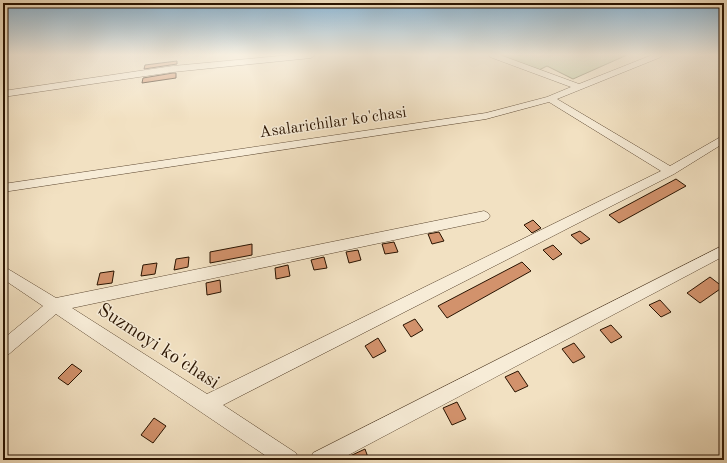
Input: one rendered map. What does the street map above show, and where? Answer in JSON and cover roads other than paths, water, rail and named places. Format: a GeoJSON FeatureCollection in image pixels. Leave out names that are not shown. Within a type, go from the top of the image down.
{"type":"FeatureCollection","features":[{"type":"Feature","properties":{"kind":"street"},"geometry":{"type":"LineString","coordinates":[[3,94],[121,77]]}},
{"type":"Feature","properties":{"kind":"street"},"geometry":{"type":"LineString","coordinates":[[551,77],[579,87]]}},
{"type":"Feature","properties":{"kind":"street","name":"Asalarichilar ko'chasi"},"geometry":{"type":"LineString","coordinates":[[3,188],[486,116],[550,99],[605,77]]}},
{"type":"Feature","properties":{"kind":"street"},"geometry":{"type":"LineString","coordinates":[[550,99],[670,172]]}},
{"type":"Feature","properties":{"kind":"street"},"geometry":{"type":"LineString","coordinates":[[206,404],[670,172],[724,138]]}},
{"type":"Feature","properties":{"kind":"street"},"geometry":{"type":"LineString","coordinates":[[3,349],[56,305],[484,216]]}},
{"type":"Feature","properties":{"kind":"street"},"geometry":{"type":"LineString","coordinates":[[320,460],[724,250]]}},
{"type":"Feature","properties":{"kind":"street","name":"Suzmoyi ko'chasi"},"geometry":{"type":"LineString","coordinates":[[3,272],[56,305],[288,460]]}}]}
